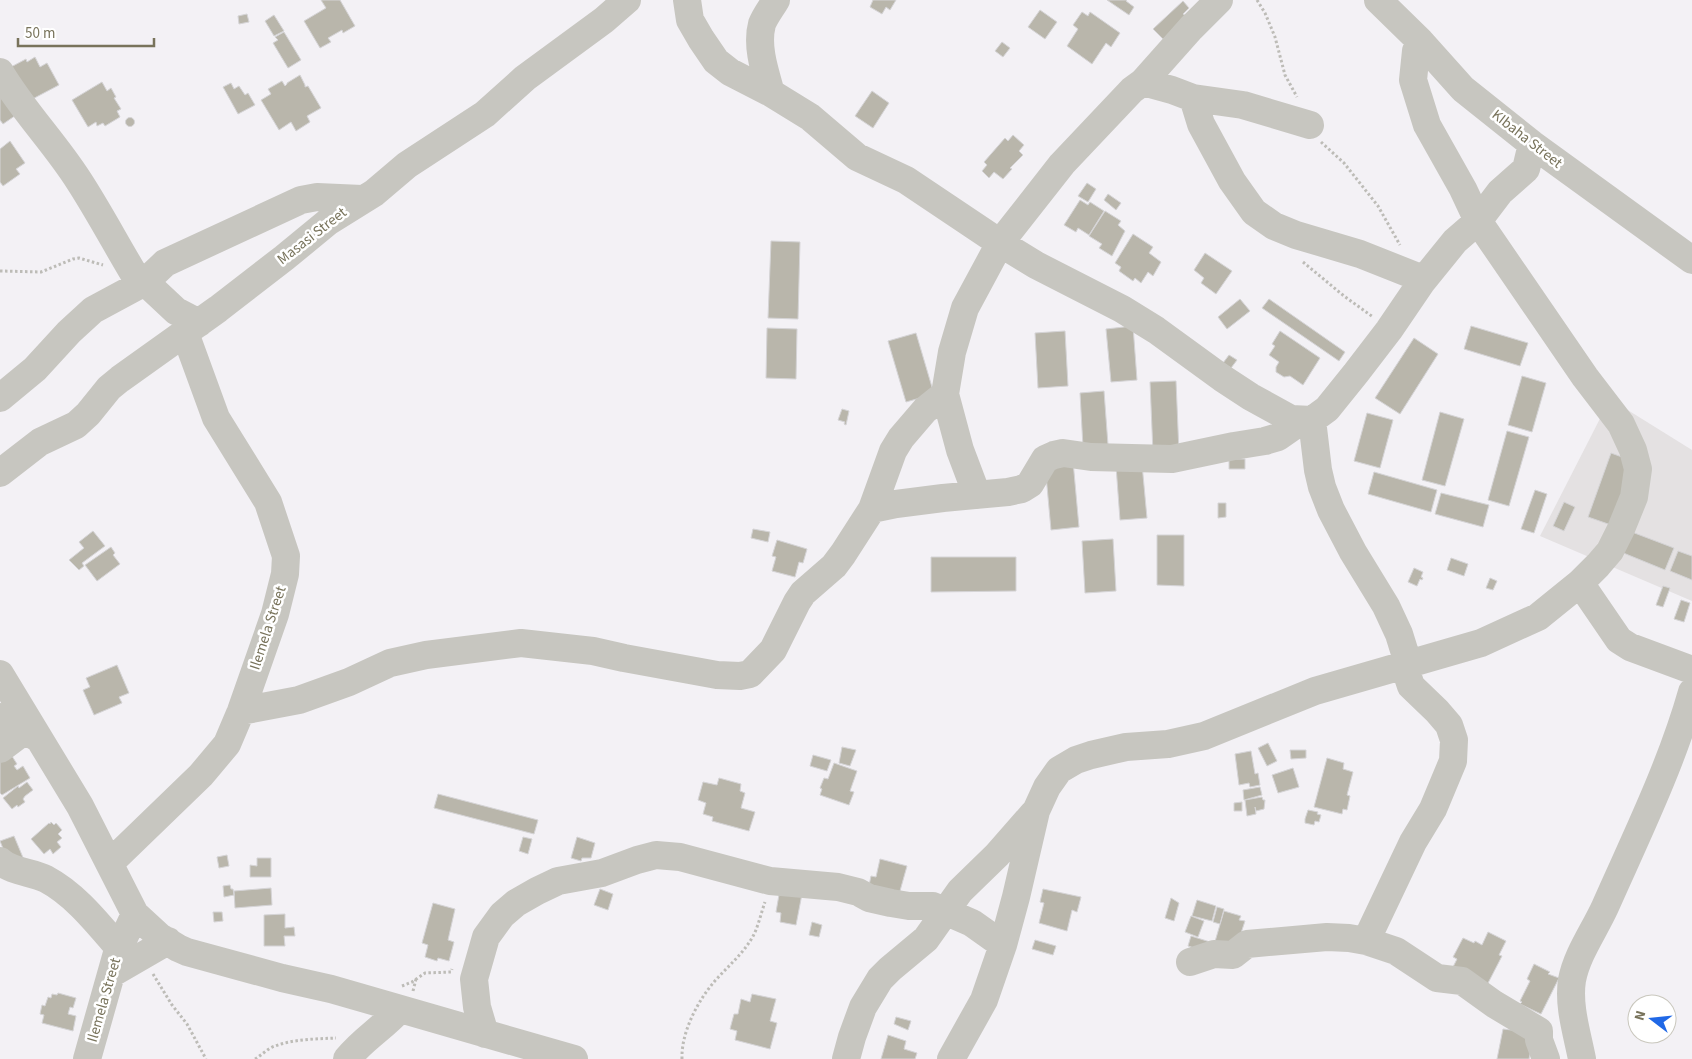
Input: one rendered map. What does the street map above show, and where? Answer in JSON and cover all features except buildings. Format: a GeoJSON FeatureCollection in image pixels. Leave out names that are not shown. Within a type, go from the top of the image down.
{"type":"FeatureCollection","features":[{"type":"Feature","properties":{"kind":"street","name":"Masasi Street"},"geometry":{"type":"LineString","coordinates":[[0,473],[40,442],[76,425],[88,414],[109,388],[186,325],[284,258],[312,233],[374,193],[408,165],[485,114],[525,78],[604,20],[627,0]]}},
{"type":"Feature","properties":{"kind":"street"},"geometry":{"type":"LineString","coordinates":[[687,0],[690,20],[701,39],[716,61],[730,72],[771,93],[810,117],[856,157],[906,180],[1036,265],[1122,309],[1156,330],[1251,397],[1291,419],[1307,421]]}},
{"type":"Feature","properties":{"kind":"street"},"geometry":{"type":"LineString","coordinates":[[771,93],[764,66],[761,34],[763,22],[776,0]]}},
{"type":"Feature","properties":{"kind":"street"},"geometry":{"type":"LineString","coordinates":[[977,495],[960,450],[945,394],[952,352],[965,308],[1000,243],[1062,164],[1132,90],[1143,82],[1191,28],[1219,0]]}},
{"type":"Feature","properties":{"kind":"street","name":"KIbaha Street"},"geometry":{"type":"LineString","coordinates":[[1378,0],[1420,41],[1463,89],[1532,144],[1692,260]]}},
{"type":"Feature","properties":{"kind":"street"},"geometry":{"type":"LineString","coordinates":[[951,1059],[984,1000],[1003,945],[1036,811],[1053,777],[1059,770],[1091,754],[1126,747],[1168,744],[1204,736],[1315,691],[1481,643],[1538,617],[1580,583],[1610,551],[1621,530],[1634,497],[1638,469],[1633,450],[1621,424],[1585,377],[1478,221],[1463,189],[1427,125],[1413,80],[1414,59],[1420,41]]}},
{"type":"Feature","properties":{"kind":"street"},"geometry":{"type":"LineString","coordinates":[[0,72],[13,94],[78,180],[139,280],[186,325]]}},
{"type":"Feature","properties":{"kind":"street"},"geometry":{"type":"LineString","coordinates":[[1143,82],[1192,98],[1243,104],[1310,125]]}},
{"type":"Feature","properties":{"kind":"street"},"geometry":{"type":"LineString","coordinates":[[1192,98],[1201,124],[1232,181],[1254,212],[1274,226],[1296,235],[1360,254],[1418,277]]}},
{"type":"Feature","properties":{"kind":"street"},"geometry":{"type":"LineString","coordinates":[[872,509],[920,500],[1022,489],[1030,484],[1045,459],[1063,452],[1091,457],[1172,459],[1234,446],[1266,442],[1307,421],[1327,409],[1389,330],[1421,283],[1455,241],[1478,221],[1500,192],[1526,169],[1532,144]]}},
{"type":"Feature","properties":{"kind":"street"},"geometry":{"type":"LineString","coordinates":[[0,398],[35,369],[69,332],[93,310],[165,263],[301,200],[317,197],[362,199]]}},
{"type":"Feature","properties":{"kind":"street","name":"Ilemela Street"},"geometry":{"type":"LineString","coordinates":[[110,863],[201,776],[226,744],[241,711],[281,594],[285,574],[286,556],[268,502],[216,418],[186,325]]}},
{"type":"Feature","properties":{"kind":"street"},"geometry":{"type":"LineString","coordinates":[[241,711],[300,700],[349,682],[390,663],[426,655],[521,643],[593,651],[610,656],[718,675],[740,676],[750,674],[773,650],[797,602],[811,585],[834,566],[844,554],[872,509],[900,438],[925,410],[945,394]]}},
{"type":"Feature","properties":{"kind":"street"},"geometry":{"type":"LineString","coordinates":[[1307,421],[1318,470],[1328,502],[1353,552],[1386,606],[1399,634],[1408,663],[1407,674],[1411,686],[1449,725],[1454,740],[1455,752],[1453,761],[1433,809],[1413,842],[1366,940]]}},
{"type":"Feature","properties":{"kind":"street"},"geometry":{"type":"LineString","coordinates":[[1580,583],[1619,640],[1630,647],[1692,670]]}},
{"type":"Feature","properties":{"kind":"street"},"geometry":{"type":"LineString","coordinates":[[0,674],[32,735],[58,767],[80,806],[135,914],[160,937],[187,952],[282,978],[331,989],[398,998],[485,1034],[574,1059]]}},
{"type":"Feature","properties":{"kind":"street"},"geometry":{"type":"LineString","coordinates":[[1582,1059],[1571,1000],[1572,979],[1589,936],[1601,917],[1654,795],[1685,716],[1692,692]]}},
{"type":"Feature","properties":{"kind":"street"},"geometry":{"type":"LineString","coordinates":[[0,717],[32,735]]}},
{"type":"Feature","properties":{"kind":"street"},"geometry":{"type":"LineString","coordinates":[[0,749],[32,735]]}},
{"type":"Feature","properties":{"kind":"street"},"geometry":{"type":"LineString","coordinates":[[846,1059],[863,1007],[871,992],[890,969],[926,939],[960,891],[998,855],[1036,811]]}},
{"type":"Feature","properties":{"kind":"street"},"geometry":{"type":"LineString","coordinates":[[485,1034],[477,1007],[474,979],[486,937],[502,915],[516,903],[558,881],[602,873],[656,855],[680,857],[770,881],[838,886],[858,892],[869,898],[909,906],[933,906],[972,923],[1003,945]]}},
{"type":"Feature","properties":{"kind":"street"},"geometry":{"type":"LineString","coordinates":[[0,861],[8,866],[46,879],[86,910],[131,952],[168,941]]}},
{"type":"Feature","properties":{"kind":"street","name":"Ilemela Street"},"geometry":{"type":"LineString","coordinates":[[87,1059],[111,974],[131,952],[135,914]]}},
{"type":"Feature","properties":{"kind":"street"},"geometry":{"type":"LineString","coordinates":[[1190,962],[1214,954],[1233,955],[1246,944],[1327,937],[1366,940],[1396,951],[1437,978],[1462,981],[1494,1004],[1539,1031],[1539,1040],[1546,1059]]}},
{"type":"Feature","properties":{"kind":"street"},"geometry":{"type":"LineString","coordinates":[[347,1059],[369,1037],[388,1023],[398,998]]}},
{"type":"Feature","properties":{"kind":"path"},"geometry":{"type":"LineString","coordinates":[[1257,0],[1265,13],[1275,37],[1285,75],[1310,125],[1324,146],[1344,163],[1378,206],[1400,246]]}},
{"type":"Feature","properties":{"kind":"path"},"geometry":{"type":"LineString","coordinates":[[0,271],[41,272],[79,258],[139,280]]}},
{"type":"Feature","properties":{"kind":"path"},"geometry":{"type":"LineString","coordinates":[[1302,261],[1389,330]]}},
{"type":"Feature","properties":{"kind":"path"},"geometry":{"type":"LineString","coordinates":[[682,1059],[687,1031],[699,1004],[713,983],[737,959],[753,937],[770,881]]}},
{"type":"Feature","properties":{"kind":"path"},"geometry":{"type":"LineString","coordinates":[[131,952],[187,1024],[206,1059]]}},
{"type":"Feature","properties":{"kind":"path"},"geometry":{"type":"LineString","coordinates":[[398,998],[403,986],[425,973],[451,972],[454,965]]}},
{"type":"Feature","properties":{"kind":"path"},"geometry":{"type":"LineString","coordinates":[[255,1059],[265,1054],[273,1046],[301,1040],[369,1037]]}},
{"type":"Feature","properties":{"kind":"shaded area"},"geometry":{"type":"Polygon","coordinates":[[[1610,399],[1692,450],[1692,601],[1540,536],[1610,399]]]}}]}
